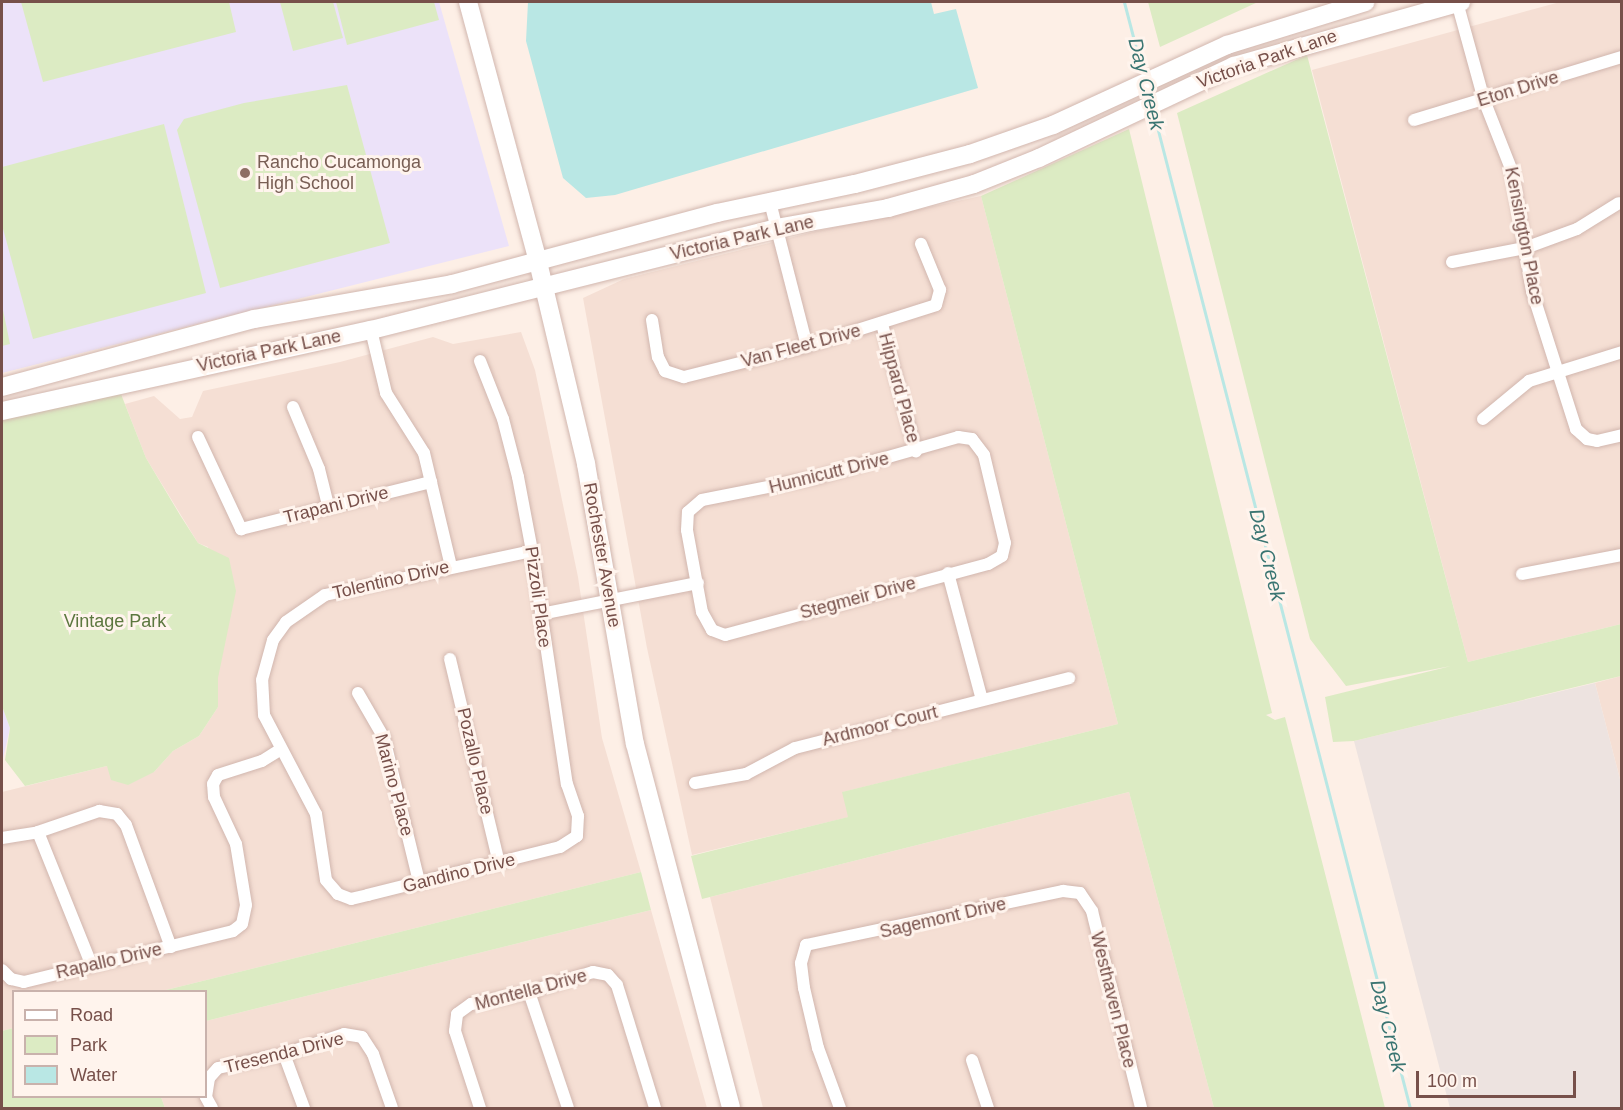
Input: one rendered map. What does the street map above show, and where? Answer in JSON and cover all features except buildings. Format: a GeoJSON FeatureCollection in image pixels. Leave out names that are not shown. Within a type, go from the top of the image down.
{"type":"FeatureCollection","features":[{"type":"Feature","properties":{"kind":"street","name":"Rochester Avenue"},"geometry":{"type":"LineString","coordinates":[[468,2],[544,285],[593,495],[635,744],[731,1108]]}},
{"type":"Feature","properties":{"kind":"street","name":"Victoria Park Lane"},"geometry":{"type":"LineString","coordinates":[[2,387],[254,319],[452,284],[770,202],[873,180],[998,146],[1247,38],[1366,2]]}},
{"type":"Feature","properties":{"kind":"street","name":"Victoria Park Lane"},"geometry":{"type":"LineString","coordinates":[[2,411],[370,330],[776,228],[888,208],[974,184],[1117,121],[1174,92],[1285,50],[1459,2]]}},
{"type":"Feature","properties":{"kind":"street","name":"Kensington Place"},"geometry":{"type":"LineString","coordinates":[[1459,2],[1484,100],[1512,171],[1532,291],[1559,369],[1576,429],[1581,435],[1597,441],[1622,435]]}},
{"type":"Feature","properties":{"kind":"street","name":"Eton Drive"},"geometry":{"type":"LineString","coordinates":[[1414,120],[1622,57]]}},
{"type":"Feature","properties":{"kind":"street"},"geometry":{"type":"LineString","coordinates":[[770,202],[807,346]]}},
{"type":"Feature","properties":{"kind":"street"},"geometry":{"type":"LineString","coordinates":[[1452,262],[1525,248],[1577,229],[1619,203]]}},
{"type":"Feature","properties":{"kind":"street","name":"Van Fleet Drive"},"geometry":{"type":"LineString","coordinates":[[652,321],[657,357],[665,371],[684,376],[807,346],[936,305],[940,290],[921,244]]}},
{"type":"Feature","properties":{"kind":"street","name":"Hippard Place"},"geometry":{"type":"LineString","coordinates":[[882,324],[916,452]]}},
{"type":"Feature","properties":{"kind":"street"},"geometry":{"type":"LineString","coordinates":[[370,330],[386,393],[424,453],[451,566]]}},
{"type":"Feature","properties":{"kind":"street"},"geometry":{"type":"LineString","coordinates":[[1483,420],[1529,381],[1559,369],[1622,352]]}},
{"type":"Feature","properties":{"kind":"street","name":"Pizzoli Place"},"geometry":{"type":"LineString","coordinates":[[480,361],[503,419],[532,551],[567,784],[579,816],[577,836]]}},
{"type":"Feature","properties":{"kind":"street"},"geometry":{"type":"LineString","coordinates":[[293,406],[319,469],[328,506]]}},
{"type":"Feature","properties":{"kind":"street","name":"Hunnicutt Drive"},"geometry":{"type":"LineString","coordinates":[[698,583],[687,530],[688,512],[702,500],[808,480],[916,452],[958,436],[972,439],[984,455],[1005,543],[1002,556]]}},
{"type":"Feature","properties":{"kind":"street","name":"Trapani Drive"},"geometry":{"type":"LineString","coordinates":[[198,437],[241,529],[431,482]]}},
{"type":"Feature","properties":{"kind":"street","name":"Tolentino Drive"},"geometry":{"type":"LineString","coordinates":[[338,894],[326,880],[316,814],[264,715],[262,680],[273,640],[304,607],[325,595],[451,566],[532,551]]}},
{"type":"Feature","properties":{"kind":"street"},"geometry":{"type":"LineString","coordinates":[[1522,574],[1622,555]]}},
{"type":"Feature","properties":{"kind":"street","name":"Stegmeir Drive"},"geometry":{"type":"LineString","coordinates":[[698,583],[702,612],[712,630],[725,635],[988,564],[1002,556]]}},
{"type":"Feature","properties":{"kind":"street"},"geometry":{"type":"LineString","coordinates":[[948,573],[982,700]]}},
{"type":"Feature","properties":{"kind":"street"},"geometry":{"type":"LineString","coordinates":[[541,614],[698,583]]}},
{"type":"Feature","properties":{"kind":"street","name":"Pozallo Place"},"geometry":{"type":"LineString","coordinates":[[450,659],[499,863]]}},
{"type":"Feature","properties":{"kind":"street","name":"Ardmoor Court"},"geometry":{"type":"LineString","coordinates":[[695,783],[746,774],[795,748],[1069,678]]}},
{"type":"Feature","properties":{"kind":"street","name":"Marino Place"},"geometry":{"type":"LineString","coordinates":[[358,693],[384,738],[419,882]]}},
{"type":"Feature","properties":{"kind":"street","name":"Rapallo Drive"},"geometry":{"type":"LineString","coordinates":[[2,970],[11,979],[24,982],[233,931],[246,915],[236,844],[214,797],[213,784],[218,775],[262,761],[281,749]]}},
{"type":"Feature","properties":{"kind":"street"},"geometry":{"type":"LineString","coordinates":[[2,838],[38,832],[99,811],[117,814],[126,825],[171,947]]}},
{"type":"Feature","properties":{"kind":"street"},"geometry":{"type":"LineString","coordinates":[[38,832],[92,966]]}},
{"type":"Feature","properties":{"kind":"street","name":"Gandino Drive"},"geometry":{"type":"LineString","coordinates":[[338,894],[351,899],[560,847],[577,836]]}},
{"type":"Feature","properties":{"kind":"street","name":"Sagemont Drive"},"geometry":{"type":"LineString","coordinates":[[838,1108],[818,1048],[804,988],[801,963],[806,945],[1063,891],[1080,893]]}},
{"type":"Feature","properties":{"kind":"street","name":"Westhaven Place"},"geometry":{"type":"LineString","coordinates":[[1080,893],[1092,911],[1141,1108]]}},
{"type":"Feature","properties":{"kind":"street","name":"Montella Drive"},"geometry":{"type":"LineString","coordinates":[[480,1108],[455,1031],[457,1014],[471,1004],[529,992],[593,972],[608,975],[617,985],[652,1108]]}},
{"type":"Feature","properties":{"kind":"street"},"geometry":{"type":"LineString","coordinates":[[529,992],[568,1108]]}},
{"type":"Feature","properties":{"kind":"street","name":"Tresenda Drive"},"geometry":{"type":"LineString","coordinates":[[207,1088],[208,1078],[218,1068],[284,1054],[344,1034],[362,1037],[374,1054],[392,1108]]}},
{"type":"Feature","properties":{"kind":"street"},"geometry":{"type":"LineString","coordinates":[[284,1054],[304,1108]]}},
{"type":"Feature","properties":{"kind":"street"},"geometry":{"type":"LineString","coordinates":[[972,1060],[988,1108]]}},
{"type":"Feature","properties":{"kind":"shaded area","name":"Rancho Cucamonga High School"},"geometry":{"type":"Polygon","coordinates":[[[2,2],[439,2],[509,246],[2,373],[2,2]]]}},
{"type":"Feature","properties":{"kind":"shaded area"},"geometry":{"type":"Polygon","coordinates":[[[1560,2],[1621,2],[1621,624],[1468,662],[1312,70],[1560,2]]]}},
{"type":"Feature","properties":{"kind":"shaded area"},"geometry":{"type":"Polygon","coordinates":[[[981,196],[1118,724],[843,792],[849,817],[692,855],[647,648],[583,298],[624,279],[813,232],[981,196]]]}},
{"type":"Feature","properties":{"kind":"shaded area"},"geometry":{"type":"Polygon","coordinates":[[[521,332],[535,370],[578,577],[602,738],[641,872],[166,990],[12,990],[12,1028],[2,1031],[2,792],[107,766],[154,772],[173,751],[199,736],[218,707],[208,547],[198,543],[146,458],[125,404],[154,396],[180,419],[192,417],[203,391],[340,362],[433,337],[453,344],[521,332]]]}},
{"type":"Feature","properties":{"kind":"shaded area"},"geometry":{"type":"Polygon","coordinates":[[[1621,676],[1621,783],[1595,683],[1621,676]]]}},
{"type":"Feature","properties":{"kind":"shaded area"},"geometry":{"type":"Polygon","coordinates":[[[1595,683],[1621,783],[1621,1108],[1450,1108],[1354,741],[1595,683]]]}},
{"type":"Feature","properties":{"kind":"shaded area"},"geometry":{"type":"Polygon","coordinates":[[[2,706],[10,728],[2,763],[2,706]]]}},
{"type":"Feature","properties":{"kind":"shaded area"},"geometry":{"type":"Polygon","coordinates":[[[1129,792],[1214,1108],[763,1108],[710,897],[1129,792]]]}},
{"type":"Feature","properties":{"kind":"shaded area"},"geometry":{"type":"Polygon","coordinates":[[[651,910],[707,1108],[165,1108],[161,1098],[207,1098],[207,1021],[651,910]]]}},
{"type":"Feature","properties":{"kind":"green space"},"geometry":{"type":"Polygon","coordinates":[[[21,2],[229,2],[236,32],[43,82],[21,2]]]}},
{"type":"Feature","properties":{"kind":"green space"},"geometry":{"type":"Polygon","coordinates":[[[280,2],[333,2],[343,38],[293,51],[280,2]]]}},
{"type":"Feature","properties":{"kind":"green space"},"geometry":{"type":"Polygon","coordinates":[[[336,2],[434,2],[439,20],[347,45],[336,2]]]}},
{"type":"Feature","properties":{"kind":"green space"},"geometry":{"type":"Polygon","coordinates":[[[1148,2],[1258,2],[1160,47],[1148,2]]]}},
{"type":"Feature","properties":{"kind":"green space"},"geometry":{"type":"Polygon","coordinates":[[[1307,55],[1468,662],[1621,624],[1621,676],[1354,741],[1333,742],[1325,697],[1451,666],[1346,686],[1310,639],[1177,113],[1307,55]]]}},
{"type":"Feature","properties":{"kind":"green space"},"geometry":{"type":"Polygon","coordinates":[[[347,85],[390,243],[220,288],[177,130],[184,119],[244,103],[347,85]]]}},
{"type":"Feature","properties":{"kind":"green space"},"geometry":{"type":"Polygon","coordinates":[[[164,124],[206,293],[33,339],[2,225],[2,167],[164,124]]]}},
{"type":"Feature","properties":{"kind":"green space"},"geometry":{"type":"Polygon","coordinates":[[[1129,129],[1272,713],[1266,715],[1275,720],[1285,717],[1385,1108],[1214,1108],[1129,792],[702,899],[691,856],[848,817],[842,792],[1118,724],[981,196],[1129,129]]]}},
{"type":"Feature","properties":{"kind":"green space"},"geometry":{"type":"Polygon","coordinates":[[[2,305],[10,344],[2,346],[2,305]]]}},
{"type":"Feature","properties":{"kind":"green space","name":"Vintage Park"},"geometry":{"type":"Polygon","coordinates":[[[119,389],[146,458],[198,543],[229,558],[236,591],[218,678],[218,707],[199,736],[173,751],[154,772],[128,785],[111,780],[107,766],[25,786],[5,760],[10,728],[2,706],[2,419],[119,389]]]}},
{"type":"Feature","properties":{"kind":"green space"},"geometry":{"type":"Polygon","coordinates":[[[641,872],[651,910],[207,1021],[207,990],[166,990],[641,872]]]}},
{"type":"Feature","properties":{"kind":"green space"},"geometry":{"type":"Polygon","coordinates":[[[12,1028],[12,1098],[161,1098],[165,1108],[2,1108],[2,1031],[12,1028]]]}},
{"type":"Feature","properties":{"kind":"water"},"geometry":{"type":"Polygon","coordinates":[[[528,2],[931,2],[934,14],[956,9],[978,88],[615,195],[586,198],[563,178],[526,41],[528,2]]]}},
{"type":"Feature","properties":{"kind":"waterway","name":"Day Creek"},"geometry":{"type":"LineString","coordinates":[[1124,2],[1143,75]]}},
{"type":"Feature","properties":{"kind":"waterway","name":"Day Creek"},"geometry":{"type":"LineString","coordinates":[[1153,111],[1410,1108]]}},
{"type":"Feature","properties":{"kind":"place","name":"Rancho Cucamonga High School"},"geometry":{"type":"Point","coordinates":[245,173]}}]}
